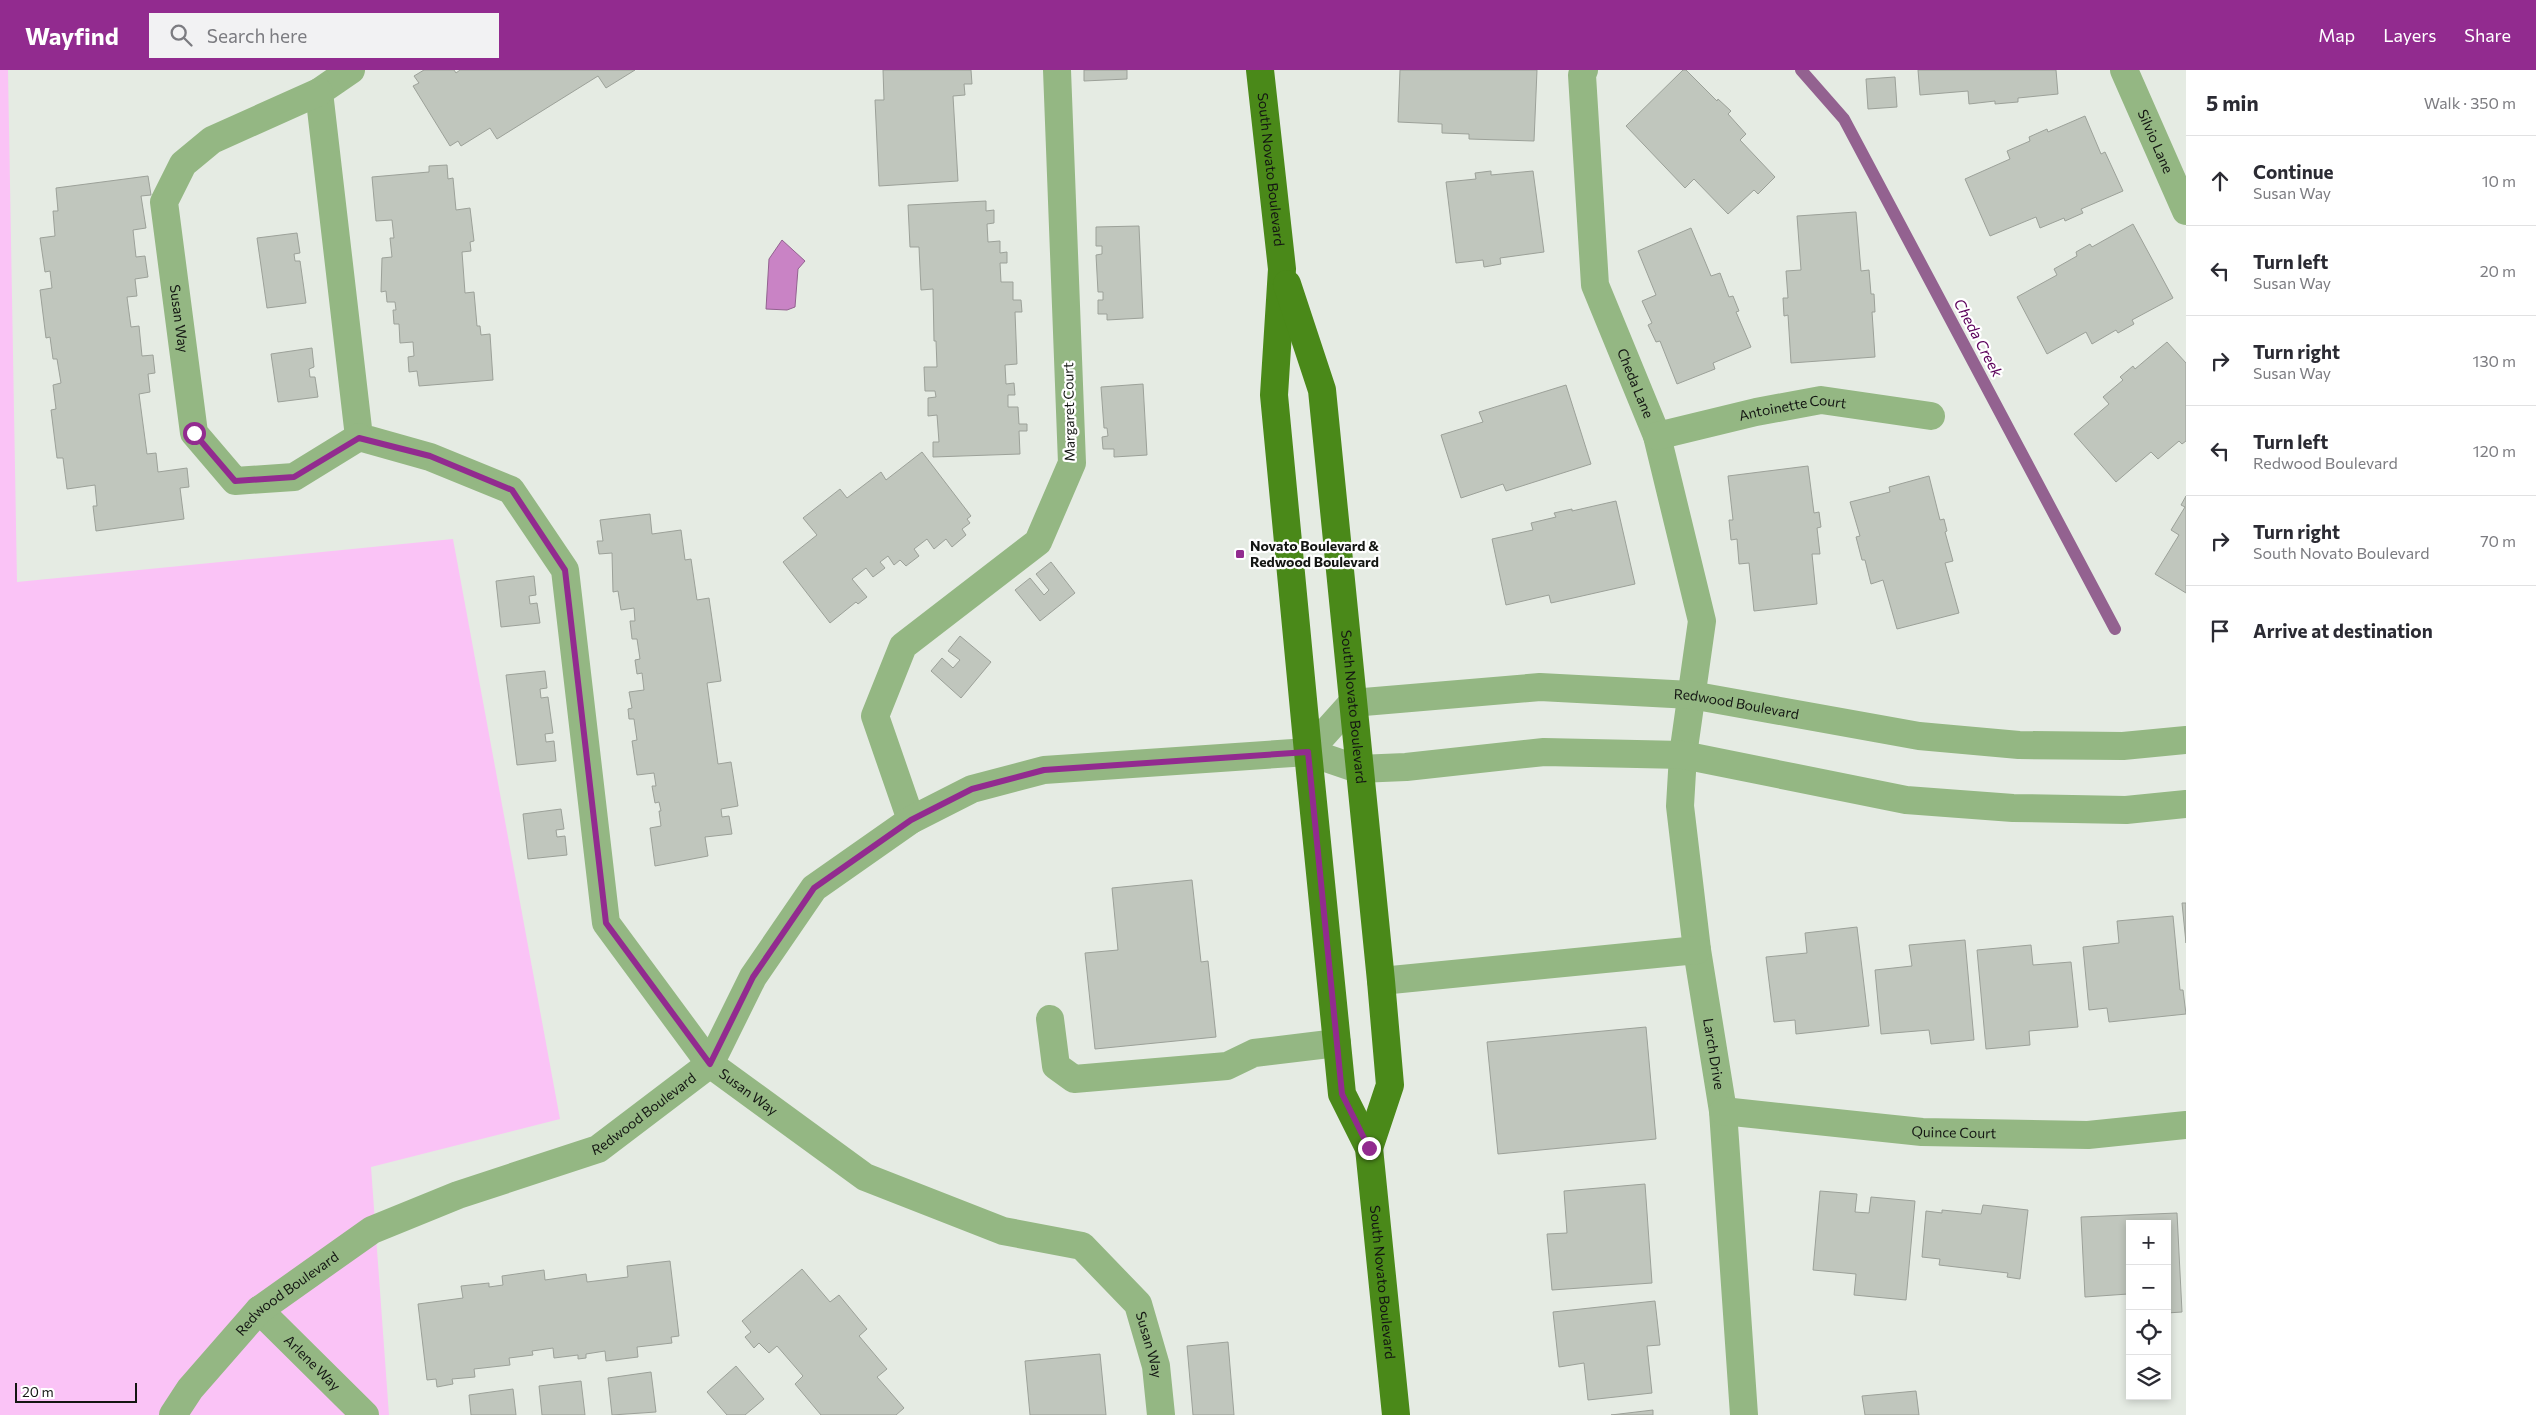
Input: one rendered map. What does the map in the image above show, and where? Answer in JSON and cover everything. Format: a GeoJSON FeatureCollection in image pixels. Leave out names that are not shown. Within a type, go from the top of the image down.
{"type":"FeatureCollection","features":[{"type":"Feature","properties":{"kind":"main road","name":"South Novato Boulevard"},"geometry":{"type":"LineString","coordinates":[[1260,70],[1282,269],[1274,395],[1342,1094],[1369,1148],[1396,1415]]}},
{"type":"Feature","properties":{"kind":"main road","name":"South Novato Boulevard"},"geometry":{"type":"LineString","coordinates":[[1282,269],[1322,390],[1358,769],[1381,981],[1390,1086],[1369,1148]]}},
{"type":"Feature","properties":{"kind":"street","name":"Susan Way"},"geometry":{"type":"LineString","coordinates":[[351,70],[319,92],[212,140],[183,164],[164,202],[194,433],[235,481],[294,477],[359,438],[430,456],[512,490],[565,570],[606,923],[710,1064],[864,1177],[1003,1231],[1082,1246],[1138,1304],[1156,1366],[1162,1415]]}},
{"type":"Feature","properties":{"kind":"street","name":"Margaret Court"},"geometry":{"type":"LineString","coordinates":[[911,820],[875,716],[903,646],[1038,542],[1072,463],[1057,70]]}},
{"type":"Feature","properties":{"kind":"street","name":"Cheda Lane"},"geometry":{"type":"LineString","coordinates":[[1584,70],[1582,75],[1584,135],[1596,285],[1657,436],[1702,621],[1691,695]]}},
{"type":"Feature","properties":{"kind":"street","name":"Silvio Lane"},"geometry":{"type":"LineString","coordinates":[[2124,70],[2186,211]]}},
{"type":"Feature","properties":{"kind":"street"},"geometry":{"type":"LineString","coordinates":[[319,92],[359,438]]}},
{"type":"Feature","properties":{"kind":"street","name":"Antoinette Court"},"geometry":{"type":"LineString","coordinates":[[1657,436],[1756,412],[1821,400],[1930,416]]}},
{"type":"Feature","properties":{"kind":"street","name":"Redwood Boulevard"},"geometry":{"type":"LineString","coordinates":[[1352,703],[1540,687],[1691,695],[1928,737],[2029,746],[2123,746],[2186,740]]}},
{"type":"Feature","properties":{"kind":"street","name":"Larch Drive"},"geometry":{"type":"LineString","coordinates":[[1691,695],[1683,755],[1680,806],[1697,950],[1723,1111],[1744,1415]]}},
{"type":"Feature","properties":{"kind":"street"},"geometry":{"type":"LineString","coordinates":[[1308,752],[1352,703]]}},
{"type":"Feature","properties":{"kind":"street","name":"Redwood Boulevard"},"geometry":{"type":"LineString","coordinates":[[173,1415],[190,1389],[259,1310],[372,1230],[458,1195],[598,1149],[710,1064],[753,977],[814,888],[911,820],[972,789],[1044,770],[1308,752],[1358,769],[1544,752],[1683,755],[1906,800],[2013,808],[2126,810],[2186,804]]}},
{"type":"Feature","properties":{"kind":"street"},"geometry":{"type":"LineString","coordinates":[[1381,981],[1697,950]]}},
{"type":"Feature","properties":{"kind":"street"},"geometry":{"type":"LineString","coordinates":[[1050,1019],[1056,1066],[1074,1079],[1227,1066],[1254,1053],[1337,1043]]}},
{"type":"Feature","properties":{"kind":"street","name":"Quince Court"},"geometry":{"type":"LineString","coordinates":[[1723,1111],[1922,1132],[2088,1135],[2186,1125]]}},
{"type":"Feature","properties":{"kind":"street","name":"Arlene Way"},"geometry":{"type":"LineString","coordinates":[[259,1310],[365,1415]]}},
{"type":"Feature","properties":{"kind":"shaded area"},"geometry":{"type":"Polygon","coordinates":[[[0,70],[8,70],[17,582],[453,539],[560,1119],[371,1167],[389,1415],[0,1415],[0,70]]]}},
{"type":"Feature","properties":{"kind":"shaded area"},"geometry":{"type":"Polygon","coordinates":[[[782,240],[805,261],[798,269],[795,307],[787,310],[766,309],[769,259],[782,240]]]}},
{"type":"Feature","properties":{"kind":"building"},"geometry":{"type":"Polygon","coordinates":[[[424,70],[454,70],[456,73],[460,70],[635,70],[606,88],[598,76],[497,139],[490,128],[461,146],[458,141],[450,146],[413,86],[419,83],[414,76],[424,70]]]}},
{"type":"Feature","properties":{"kind":"building"},"geometry":{"type":"Polygon","coordinates":[[[883,70],[971,70],[972,84],[964,84],[965,95],[953,96],[958,181],[879,186],[875,100],[884,100],[883,70]]]}},
{"type":"Feature","properties":{"kind":"building"},"geometry":{"type":"Polygon","coordinates":[[[1084,70],[1127,70],[1127,79],[1084,81],[1084,70]]]}},
{"type":"Feature","properties":{"kind":"building"},"geometry":{"type":"Polygon","coordinates":[[[1400,70],[1537,70],[1534,141],[1469,139],[1469,134],[1442,133],[1442,124],[1398,122],[1400,70]]]}},
{"type":"Feature","properties":{"kind":"building"},"geometry":{"type":"Polygon","coordinates":[[[1683,70],[1686,70],[1717,101],[1718,99],[1731,111],[1728,114],[1746,134],[1740,140],[1775,177],[1758,194],[1754,190],[1728,214],[1694,179],[1685,188],[1626,126],[1683,70]]]}},
{"type":"Feature","properties":{"kind":"building"},"geometry":{"type":"Polygon","coordinates":[[[1918,70],[2056,70],[2058,94],[2018,98],[2018,102],[1995,104],[1995,101],[1969,104],[1968,91],[1920,95],[1918,70]]]}},
{"type":"Feature","properties":{"kind":"building"},"geometry":{"type":"Polygon","coordinates":[[[1895,77],[1897,107],[1868,109],[1866,79],[1895,77]]]}},
{"type":"Feature","properties":{"kind":"building"},"geometry":{"type":"Polygon","coordinates":[[[2085,116],[2101,154],[2105,152],[2123,191],[2081,209],[2083,213],[2065,221],[2064,218],[2040,228],[2036,217],[1990,236],[1965,179],[2010,159],[2007,151],[2030,141],[2029,137],[2047,129],[2048,132],[2085,116]]]}},
{"type":"Feature","properties":{"kind":"building"},"geometry":{"type":"Polygon","coordinates":[[[447,165],[448,179],[453,178],[456,210],[470,208],[474,241],[470,242],[471,251],[462,252],[465,293],[474,292],[477,326],[480,326],[481,335],[490,334],[493,380],[419,386],[417,371],[409,372],[408,357],[414,356],[413,342],[400,343],[399,324],[394,324],[393,310],[396,310],[395,302],[387,302],[386,291],[381,292],[382,258],[392,257],[390,238],[394,238],[392,220],[376,221],[372,177],[429,172],[429,166],[447,165]]]}},
{"type":"Feature","properties":{"kind":"building"},"geometry":{"type":"Polygon","coordinates":[[[1491,171],[1491,175],[1533,171],[1544,252],[1500,258],[1501,264],[1484,267],[1483,260],[1456,263],[1446,182],[1476,179],[1475,173],[1491,171]]]}},
{"type":"Feature","properties":{"kind":"building"},"geometry":{"type":"Polygon","coordinates":[[[148,176],[151,195],[141,196],[146,228],[133,230],[136,257],[145,256],[148,277],[135,279],[137,296],[127,297],[131,327],[139,326],[142,356],[153,355],[155,373],[148,374],[150,392],[139,394],[147,454],[156,453],[158,472],[187,468],[189,487],[180,488],[184,519],[96,531],[93,506],[97,506],[95,485],[67,489],[63,458],[57,458],[51,410],[56,409],[53,385],[61,383],[57,359],[53,359],[50,337],[46,338],[40,290],[52,288],[50,271],[45,272],[40,238],[55,236],[53,211],[58,211],[56,188],[148,176]]]}},
{"type":"Feature","properties":{"kind":"building"},"geometry":{"type":"Polygon","coordinates":[[[986,201],[986,211],[994,210],[994,223],[987,224],[988,242],[1000,241],[1000,253],[1007,252],[1007,263],[1000,263],[1001,282],[1013,282],[1013,300],[1021,300],[1022,312],[1015,312],[1017,364],[1005,365],[1006,384],[1014,383],[1015,395],[1008,395],[1008,407],[1018,407],[1019,424],[1027,424],[1027,431],[1019,431],[1020,454],[933,457],[933,442],[939,442],[937,415],[928,416],[928,398],[936,397],[935,391],[925,391],[924,367],[937,367],[936,341],[934,341],[933,289],[921,290],[919,247],[910,247],[908,205],[986,201]]]}},
{"type":"Feature","properties":{"kind":"building"},"geometry":{"type":"Polygon","coordinates":[[[1856,212],[1861,271],[1869,270],[1871,294],[1874,294],[1875,312],[1872,312],[1875,357],[1791,363],[1788,315],[1784,316],[1783,298],[1788,298],[1786,271],[1801,270],[1797,216],[1856,212]]]}},
{"type":"Feature","properties":{"kind":"building"},"geometry":{"type":"Polygon","coordinates":[[[2133,224],[2173,298],[2132,320],[2134,324],[2118,333],[2116,330],[2092,344],[2086,332],[2047,354],[2017,297],[2057,275],[2054,269],[2077,256],[2076,252],[2090,244],[2092,247],[2133,224]]]}},
{"type":"Feature","properties":{"kind":"building"},"geometry":{"type":"Polygon","coordinates":[[[1139,226],[1143,318],[1107,320],[1107,314],[1098,314],[1098,300],[1103,300],[1103,292],[1098,292],[1096,255],[1102,254],[1102,246],[1096,246],[1096,227],[1139,226]]]}},
{"type":"Feature","properties":{"kind":"building"},"geometry":{"type":"Polygon","coordinates":[[[1691,228],[1711,276],[1720,273],[1729,297],[1733,296],[1739,311],[1736,312],[1751,347],[1713,363],[1715,369],[1677,384],[1660,341],[1656,342],[1648,325],[1652,323],[1642,301],[1656,295],[1638,251],[1691,228]]]}},
{"type":"Feature","properties":{"kind":"building"},"geometry":{"type":"Polygon","coordinates":[[[297,233],[300,253],[294,254],[295,261],[300,261],[306,303],[267,308],[257,238],[297,233]]]}},
{"type":"Feature","properties":{"kind":"building"},"geometry":{"type":"Polygon","coordinates":[[[2167,342],[2186,363],[2186,441],[2182,444],[2179,441],[2158,459],[2151,452],[2116,482],[2074,434],[2109,404],[2103,397],[2123,380],[2120,377],[2133,366],[2135,369],[2167,342]]]}},
{"type":"Feature","properties":{"kind":"building"},"geometry":{"type":"Polygon","coordinates":[[[312,348],[314,367],[309,369],[310,377],[315,377],[318,397],[278,402],[271,354],[312,348]]]}},
{"type":"Feature","properties":{"kind":"building"},"geometry":{"type":"Polygon","coordinates":[[[1143,384],[1147,455],[1114,457],[1114,449],[1103,449],[1102,437],[1108,436],[1107,428],[1104,428],[1101,387],[1143,384]]]}},
{"type":"Feature","properties":{"kind":"building"},"geometry":{"type":"Polygon","coordinates":[[[1566,385],[1591,464],[1506,491],[1503,484],[1461,498],[1441,435],[1483,422],[1479,412],[1566,385]]]}},
{"type":"Feature","properties":{"kind":"building"},"geometry":{"type":"Polygon","coordinates":[[[922,452],[971,516],[967,519],[970,523],[962,529],[966,535],[952,547],[946,539],[934,549],[927,539],[914,549],[919,556],[906,566],[900,560],[894,565],[888,556],[880,562],[885,568],[873,577],[866,568],[852,579],[867,597],[858,604],[856,602],[830,623],[783,562],[817,535],[803,518],[840,489],[847,498],[881,472],[886,480],[922,452]]]}},
{"type":"Feature","properties":{"kind":"building"},"geometry":{"type":"Polygon","coordinates":[[[1808,466],[1814,513],[1819,512],[1821,527],[1817,528],[1820,554],[1812,554],[1817,604],[1754,611],[1749,563],[1739,564],[1737,539],[1731,540],[1729,520],[1733,520],[1728,476],[1808,466]]]}},
{"type":"Feature","properties":{"kind":"building"},"geometry":{"type":"Polygon","coordinates":[[[1929,476],[1940,520],[1944,519],[1947,531],[1945,532],[1953,561],[1945,563],[1959,613],[1897,629],[1883,580],[1871,584],[1865,560],[1862,560],[1856,537],[1860,536],[1850,502],[1890,492],[1889,487],[1929,476]]]}},
{"type":"Feature","properties":{"kind":"building"},"geometry":{"type":"Polygon","coordinates":[[[2186,496],[2186,593],[2155,574],[2179,535],[2171,530],[2185,507],[2181,505],[2186,496]]]}},
{"type":"Feature","properties":{"kind":"building"},"geometry":{"type":"Polygon","coordinates":[[[1616,501],[1635,584],[1551,603],[1549,595],[1506,605],[1492,539],[1533,530],[1531,523],[1556,517],[1554,513],[1616,501]]]}},
{"type":"Feature","properties":{"kind":"building"},"geometry":{"type":"Polygon","coordinates":[[[650,514],[652,534],[681,530],[685,560],[691,559],[697,600],[709,598],[721,681],[707,683],[718,764],[731,762],[738,806],[721,809],[722,817],[729,816],[732,834],[705,837],[708,856],[655,866],[650,828],[661,826],[659,811],[661,811],[659,802],[655,803],[652,786],[656,786],[654,773],[637,775],[632,741],[637,740],[634,719],[629,719],[628,709],[632,708],[629,692],[644,690],[642,673],[637,674],[635,660],[640,659],[637,639],[632,639],[630,621],[635,621],[634,608],[621,610],[618,591],[613,592],[612,553],[599,554],[597,541],[603,541],[600,520],[650,514]]]}},
{"type":"Feature","properties":{"kind":"building"},"geometry":{"type":"Polygon","coordinates":[[[1051,562],[1075,593],[1040,621],[1015,590],[1030,578],[1044,595],[1049,590],[1036,574],[1051,562]]]}},
{"type":"Feature","properties":{"kind":"building"},"geometry":{"type":"Polygon","coordinates":[[[534,576],[536,595],[529,596],[530,604],[537,603],[540,623],[501,627],[496,581],[534,576]]]}},
{"type":"Feature","properties":{"kind":"building"},"geometry":{"type":"Polygon","coordinates":[[[960,636],[991,662],[961,698],[931,671],[942,658],[953,668],[960,660],[948,651],[960,636]]]}},
{"type":"Feature","properties":{"kind":"building"},"geometry":{"type":"Polygon","coordinates":[[[545,671],[547,688],[540,689],[541,698],[548,697],[553,733],[545,734],[546,742],[554,741],[556,761],[517,765],[506,675],[545,671]]]}},
{"type":"Feature","properties":{"kind":"building"},"geometry":{"type":"Polygon","coordinates":[[[561,809],[564,829],[556,830],[557,837],[565,836],[567,855],[528,859],[523,814],[561,809]]]}},
{"type":"Feature","properties":{"kind":"building"},"geometry":{"type":"Polygon","coordinates":[[[1192,880],[1201,962],[1208,961],[1216,1037],[1095,1049],[1085,953],[1118,950],[1112,888],[1192,880]]]}},
{"type":"Feature","properties":{"kind":"building"},"geometry":{"type":"Polygon","coordinates":[[[2182,903],[2186,903],[2186,943],[2182,903]]]}},
{"type":"Feature","properties":{"kind":"building"},"geometry":{"type":"Polygon","coordinates":[[[2173,916],[2180,990],[2183,990],[2186,1014],[2109,1022],[2107,1008],[2089,1010],[2083,947],[2119,943],[2117,921],[2173,916]]]}},
{"type":"Feature","properties":{"kind":"building"},"geometry":{"type":"Polygon","coordinates":[[[1857,927],[1869,1026],[1796,1034],[1795,1020],[1774,1022],[1766,957],[1807,953],[1805,933],[1857,927]]]}},
{"type":"Feature","properties":{"kind":"building"},"geometry":{"type":"Polygon","coordinates":[[[1965,940],[1974,1040],[1931,1044],[1929,1030],[1881,1034],[1875,970],[1912,966],[1909,945],[1965,940]]]}},
{"type":"Feature","properties":{"kind":"building"},"geometry":{"type":"Polygon","coordinates":[[[2031,945],[2033,965],[2071,962],[2078,1027],[2029,1031],[2030,1045],[1986,1049],[1977,950],[2031,945]]]}},
{"type":"Feature","properties":{"kind":"building"},"geometry":{"type":"Polygon","coordinates":[[[1646,1027],[1656,1139],[1498,1154],[1487,1042],[1646,1027]]]}},
{"type":"Feature","properties":{"kind":"building"},"geometry":{"type":"Polygon","coordinates":[[[1645,1184],[1652,1283],[1552,1290],[1547,1234],[1567,1233],[1564,1191],[1645,1184]]]}},
{"type":"Feature","properties":{"kind":"building"},"geometry":{"type":"Polygon","coordinates":[[[1820,1191],[1857,1194],[1855,1212],[1869,1213],[1871,1197],[1915,1201],[1906,1300],[1854,1295],[1856,1274],[1813,1270],[1820,1191]]]}},
{"type":"Feature","properties":{"kind":"building"},"geometry":{"type":"Polygon","coordinates":[[[1983,1205],[2028,1210],[2020,1279],[2007,1277],[2008,1273],[1939,1265],[1940,1259],[1922,1257],[1926,1211],[1942,1213],[1942,1210],[1981,1214],[1983,1205]]]}},
{"type":"Feature","properties":{"kind":"building"},"geometry":{"type":"Polygon","coordinates":[[[2177,1213],[2182,1312],[2171,1313],[2171,1220],[2126,1220],[2126,1294],[2085,1297],[2081,1217],[2177,1213]]]}},
{"type":"Feature","properties":{"kind":"building"},"geometry":{"type":"Polygon","coordinates":[[[670,1261],[679,1336],[671,1337],[672,1343],[637,1347],[638,1357],[606,1361],[605,1351],[586,1354],[586,1358],[578,1359],[578,1355],[554,1358],[553,1348],[532,1351],[533,1355],[509,1358],[510,1365],[474,1369],[475,1377],[452,1379],[453,1384],[437,1387],[436,1379],[427,1380],[418,1304],[463,1298],[461,1286],[489,1283],[489,1287],[503,1285],[502,1276],[544,1270],[545,1280],[586,1274],[587,1282],[628,1277],[627,1266],[670,1261]]]}},
{"type":"Feature","properties":{"kind":"building"},"geometry":{"type":"Polygon","coordinates":[[[802,1269],[830,1302],[839,1295],[867,1329],[859,1336],[887,1369],[877,1377],[904,1408],[896,1415],[821,1415],[795,1384],[803,1376],[777,1346],[769,1353],[759,1343],[754,1348],[745,1337],[751,1332],[742,1321],[802,1269]]]}},
{"type":"Feature","properties":{"kind":"building"},"geometry":{"type":"Polygon","coordinates":[[[1655,1301],[1660,1345],[1647,1346],[1652,1393],[1588,1400],[1584,1363],[1559,1367],[1553,1312],[1655,1301]]]}},
{"type":"Feature","properties":{"kind":"building"},"geometry":{"type":"Polygon","coordinates":[[[1228,1342],[1234,1415],[1193,1415],[1187,1346],[1228,1342]]]}},
{"type":"Feature","properties":{"kind":"building"},"geometry":{"type":"Polygon","coordinates":[[[1100,1354],[1106,1415],[1030,1415],[1025,1361],[1100,1354]]]}},
{"type":"Feature","properties":{"kind":"building"},"geometry":{"type":"Polygon","coordinates":[[[736,1366],[764,1399],[745,1415],[727,1415],[707,1392],[736,1366]]]}},
{"type":"Feature","properties":{"kind":"building"},"geometry":{"type":"Polygon","coordinates":[[[651,1372],[656,1412],[612,1415],[608,1378],[651,1372]]]}},
{"type":"Feature","properties":{"kind":"building"},"geometry":{"type":"Polygon","coordinates":[[[581,1381],[585,1415],[542,1415],[539,1386],[581,1381]]]}},
{"type":"Feature","properties":{"kind":"building"},"geometry":{"type":"Polygon","coordinates":[[[513,1389],[516,1415],[471,1415],[469,1395],[513,1389]]]}},
{"type":"Feature","properties":{"kind":"building"},"geometry":{"type":"Polygon","coordinates":[[[1916,1391],[1919,1415],[1865,1415],[1862,1396],[1916,1391]]]}},
{"type":"Feature","properties":{"kind":"building"},"geometry":{"type":"Polygon","coordinates":[[[1653,1410],[1653,1415],[1611,1415],[1653,1410]]]}},
{"type":"Feature","properties":{"kind":"waterway","name":"Cheda Creek"},"geometry":{"type":"LineString","coordinates":[[1801,70],[1844,119],[2115,629]]}},
{"type":"Feature","properties":{"kind":"place","name":"Novato Boulevard & Redwood Boulevard"},"geometry":{"type":"Point","coordinates":[1240,554]}},
{"type":"Feature","properties":{"kind":"route"},"geometry":{"type":"LineString","coordinates":[[194,433],[235,481],[294,477],[359,438],[430,456],[512,490],[565,570],[606,923],[710,1064],[753,977],[814,888],[911,820],[972,789],[1044,770],[1308,752],[1342,1094],[1369,1148]]}}]}
